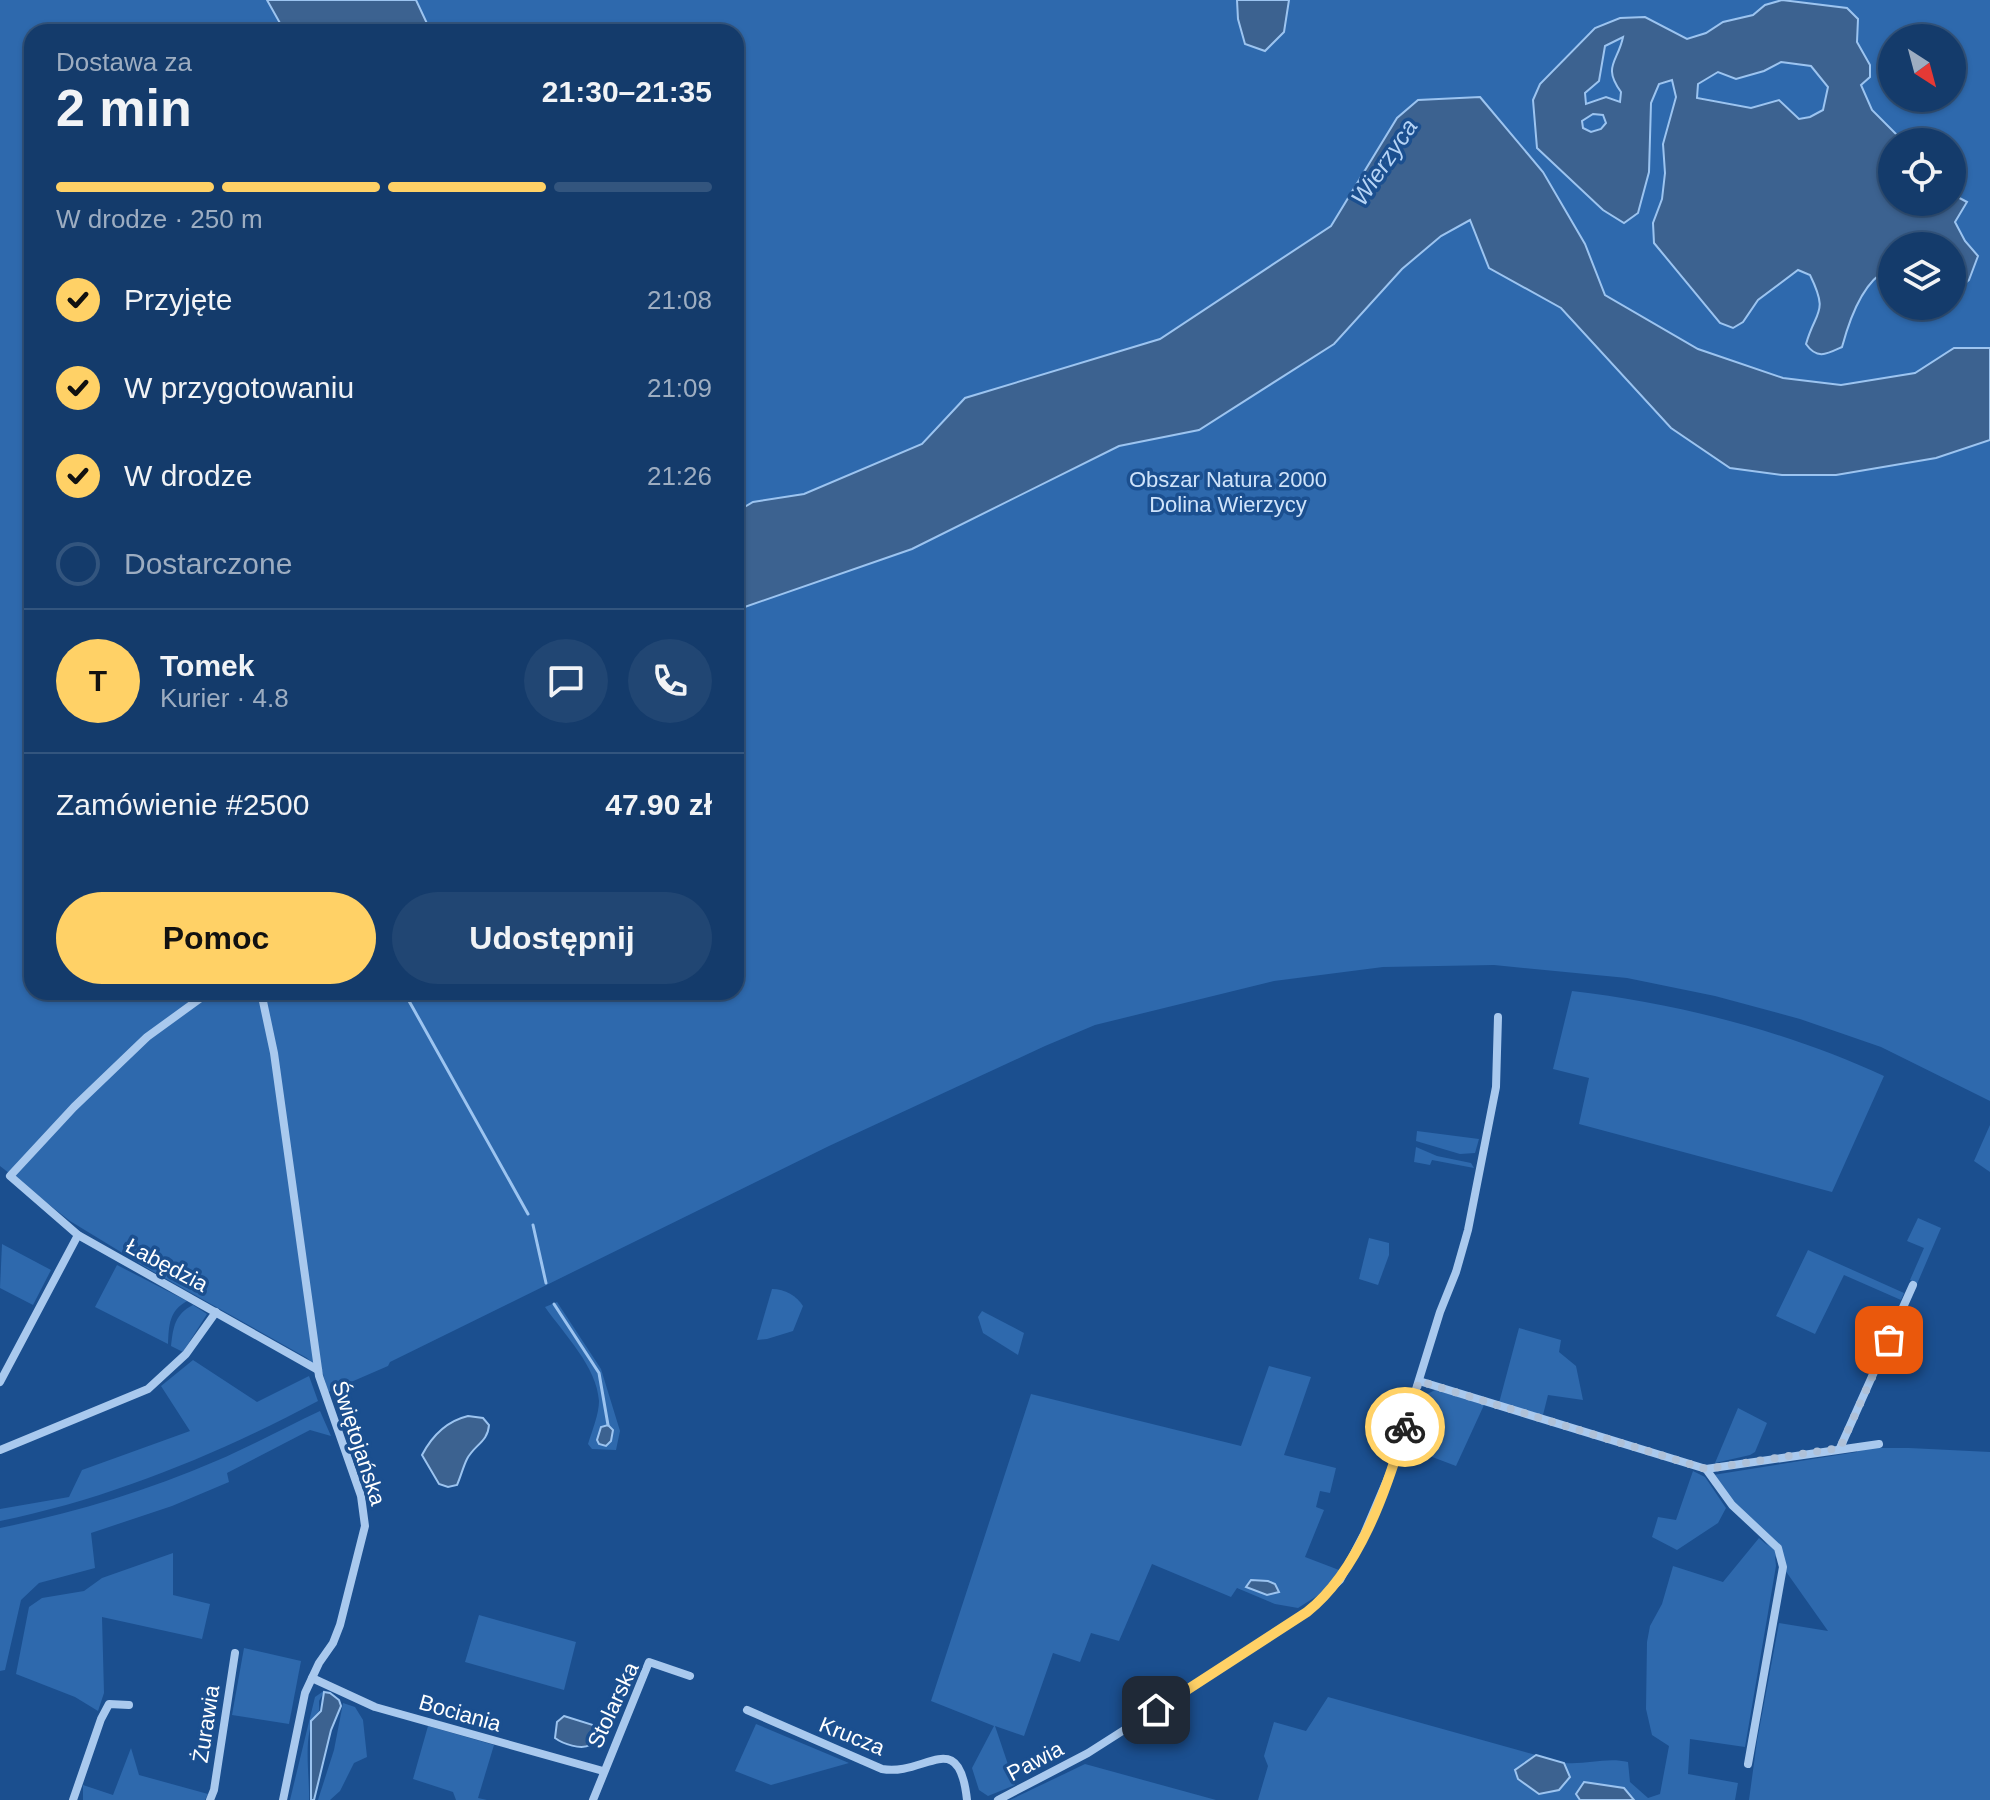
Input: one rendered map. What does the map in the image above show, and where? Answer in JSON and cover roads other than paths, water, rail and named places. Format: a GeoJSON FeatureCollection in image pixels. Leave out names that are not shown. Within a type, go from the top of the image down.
{"type":"FeatureCollection","features":[{"type":"Feature","properties":{"kind":"street","name":"Łabędzia"},"geometry":{"type":"LineString","coordinates":[[198,1000],[147,1037],[74,1107],[10,1176],[78,1235],[318,1370]]}},
{"type":"Feature","properties":{"kind":"street","name":"Świętojańska"},"geometry":{"type":"LineString","coordinates":[[263,1000],[274,1053],[318,1370],[361,1496],[365,1526],[340,1625],[305,1693],[283,1800]]}},
{"type":"Feature","properties":{"kind":"street","name":"Pawia"},"geometry":{"type":"LineString","coordinates":[[998,1800],[1088,1753],[1307,1612],[1329,1593],[1346,1569],[1376,1507],[1468,1230],[1496,1087],[1498,1017]]}},
{"type":"Feature","properties":{"kind":"street"},"geometry":{"type":"LineString","coordinates":[[0,1382],[78,1235]]}},
{"type":"Feature","properties":{"kind":"street"},"geometry":{"type":"LineString","coordinates":[[1840,1448],[1913,1285]]}},
{"type":"Feature","properties":{"kind":"street"},"geometry":{"type":"LineString","coordinates":[[0,1450],[148,1389],[186,1354],[216,1312]]}},
{"type":"Feature","properties":{"kind":"street"},"geometry":{"type":"LineString","coordinates":[[1419,1381],[1706,1469],[1879,1444]]}},
{"type":"Feature","properties":{"kind":"street"},"geometry":{"type":"LineString","coordinates":[[1706,1469],[1732,1505],[1778,1548],[1783,1567],[1748,1764]]}},
{"type":"Feature","properties":{"kind":"street","name":"Żurawia"},"geometry":{"type":"LineString","coordinates":[[210,1800],[235,1653]]}},
{"type":"Feature","properties":{"kind":"street","name":"Stolarska"},"geometry":{"type":"LineString","coordinates":[[593,1800],[649,1662],[690,1676]]}},
{"type":"Feature","properties":{"kind":"street","name":"Bociania"},"geometry":{"type":"LineString","coordinates":[[312,1678],[375,1707],[603,1771]]}},
{"type":"Feature","properties":{"kind":"street"},"geometry":{"type":"LineString","coordinates":[[73,1800],[109,1704],[129,1705]]}},
{"type":"Feature","properties":{"kind":"street","name":"Krucza"},"geometry":{"type":"LineString","coordinates":[[747,1710],[882,1769],[907,1769],[932,1760],[948,1759],[957,1764],[963,1774],[967,1800]]}},
{"type":"Feature","properties":{"kind":"water"},"geometry":{"type":"Polygon","coordinates":[[[267,0],[416,0],[427,24],[280,24],[267,0]]]}},
{"type":"Feature","properties":{"kind":"water"},"geometry":{"type":"Polygon","coordinates":[[[1237,0],[1289,0],[1284,32],[1265,51],[1245,44],[1238,19],[1237,0]]]}},
{"type":"Feature","properties":{"kind":"water"},"geometry":{"type":"Polygon","coordinates":[[[1782,0],[1847,8],[1858,19],[1857,42],[1870,65],[1870,77],[1861,85],[1872,110],[1890,128],[1878,128],[1878,216],[1959,216],[1955,222],[1960,232],[1878,232],[1878,276],[1870,283],[1853,314],[1842,347],[1832,352],[1818,354],[1806,344],[1820,305],[1810,275],[1798,270],[1758,300],[1743,322],[1733,328],[1720,323],[1654,243],[1653,223],[1662,199],[1665,173],[1663,144],[1676,97],[1672,80],[1659,84],[1651,103],[1649,172],[1638,213],[1624,223],[1603,210],[1537,148],[1533,100],[1540,84],[1595,28],[1620,18],[1645,17],[1687,39],[1706,33],[1723,22],[1753,15],[1765,5],[1782,0]],[[1623,37],[1605,46],[1599,81],[1585,93],[1586,104],[1606,97],[1620,102],[1621,92],[1612,70],[1623,37]],[[1781,62],[1764,71],[1736,79],[1718,72],[1698,84],[1697,98],[1751,108],[1779,100],[1799,119],[1823,110],[1828,87],[1811,66],[1781,62]],[[1593,114],[1582,121],[1583,128],[1591,132],[1601,129],[1606,123],[1603,115],[1593,114]]]}},
{"type":"Feature","properties":{"kind":"water","name":"Wierzyca"},"geometry":{"type":"Polygon","coordinates":[[[1480,97],[1543,172],[1585,244],[1605,295],[1698,349],[1783,378],[1841,385],[1915,373],[1954,348],[1990,348],[1990,440],[1936,458],[1836,475],[1782,475],[1730,468],[1671,428],[1561,308],[1489,268],[1470,220],[1441,236],[1402,269],[1334,344],[1199,430],[1119,446],[912,549],[744,607],[744,507],[753,502],[804,494],[922,444],[965,398],[1160,339],[1331,226],[1397,118],[1418,100],[1480,97]]]}},
{"type":"Feature","properties":{"kind":"water"},"geometry":{"type":"Polygon","coordinates":[[[1966,242],[1978,256],[1966,283],[1966,242]]]}},
{"type":"Feature","properties":{"kind":"water"},"geometry":{"type":"Polygon","coordinates":[[[468,1416],[483,1418],[489,1425],[486,1436],[467,1459],[457,1485],[448,1487],[439,1484],[422,1455],[441,1430],[468,1416]]]}},
{"type":"Feature","properties":{"kind":"water"},"geometry":{"type":"Polygon","coordinates":[[[608,1425],[613,1430],[611,1441],[606,1446],[597,1440],[601,1427],[608,1425]]]}},
{"type":"Feature","properties":{"kind":"water"},"geometry":{"type":"Polygon","coordinates":[[[1251,1580],[1275,1584],[1279,1592],[1267,1595],[1246,1587],[1251,1580]]]}},
{"type":"Feature","properties":{"kind":"water"},"geometry":{"type":"Polygon","coordinates":[[[324,1692],[339,1700],[341,1706],[331,1730],[314,1800],[311,1800],[311,1721],[321,1711],[324,1692]]]}},
{"type":"Feature","properties":{"kind":"water"},"geometry":{"type":"Polygon","coordinates":[[[564,1716],[593,1725],[596,1729],[590,1745],[572,1746],[555,1738],[557,1722],[564,1716]]]}},
{"type":"Feature","properties":{"kind":"water"},"geometry":{"type":"Polygon","coordinates":[[[1536,1755],[1564,1763],[1570,1777],[1559,1790],[1539,1794],[1518,1779],[1515,1770],[1536,1755]]]}},
{"type":"Feature","properties":{"kind":"water"},"geometry":{"type":"Polygon","coordinates":[[[1584,1782],[1624,1788],[1634,1800],[1580,1800],[1576,1794],[1584,1782]]]}},
{"type":"Feature","properties":{"kind":"waterway"},"geometry":{"type":"LineString","coordinates":[[408,1000],[528,1214]]}},
{"type":"Feature","properties":{"kind":"waterway"},"geometry":{"type":"LineString","coordinates":[[533,1225],[546,1283]]}},
{"type":"Feature","properties":{"kind":"waterway"},"geometry":{"type":"LineString","coordinates":[[554,1304],[599,1373],[608,1425]]}},
{"type":"Feature","properties":{"kind":"park label","name":"Obszar Natura 2000 Dolina Wierzycy"},"geometry":{"type":"Point","coordinates":[1228,492]}}]}
